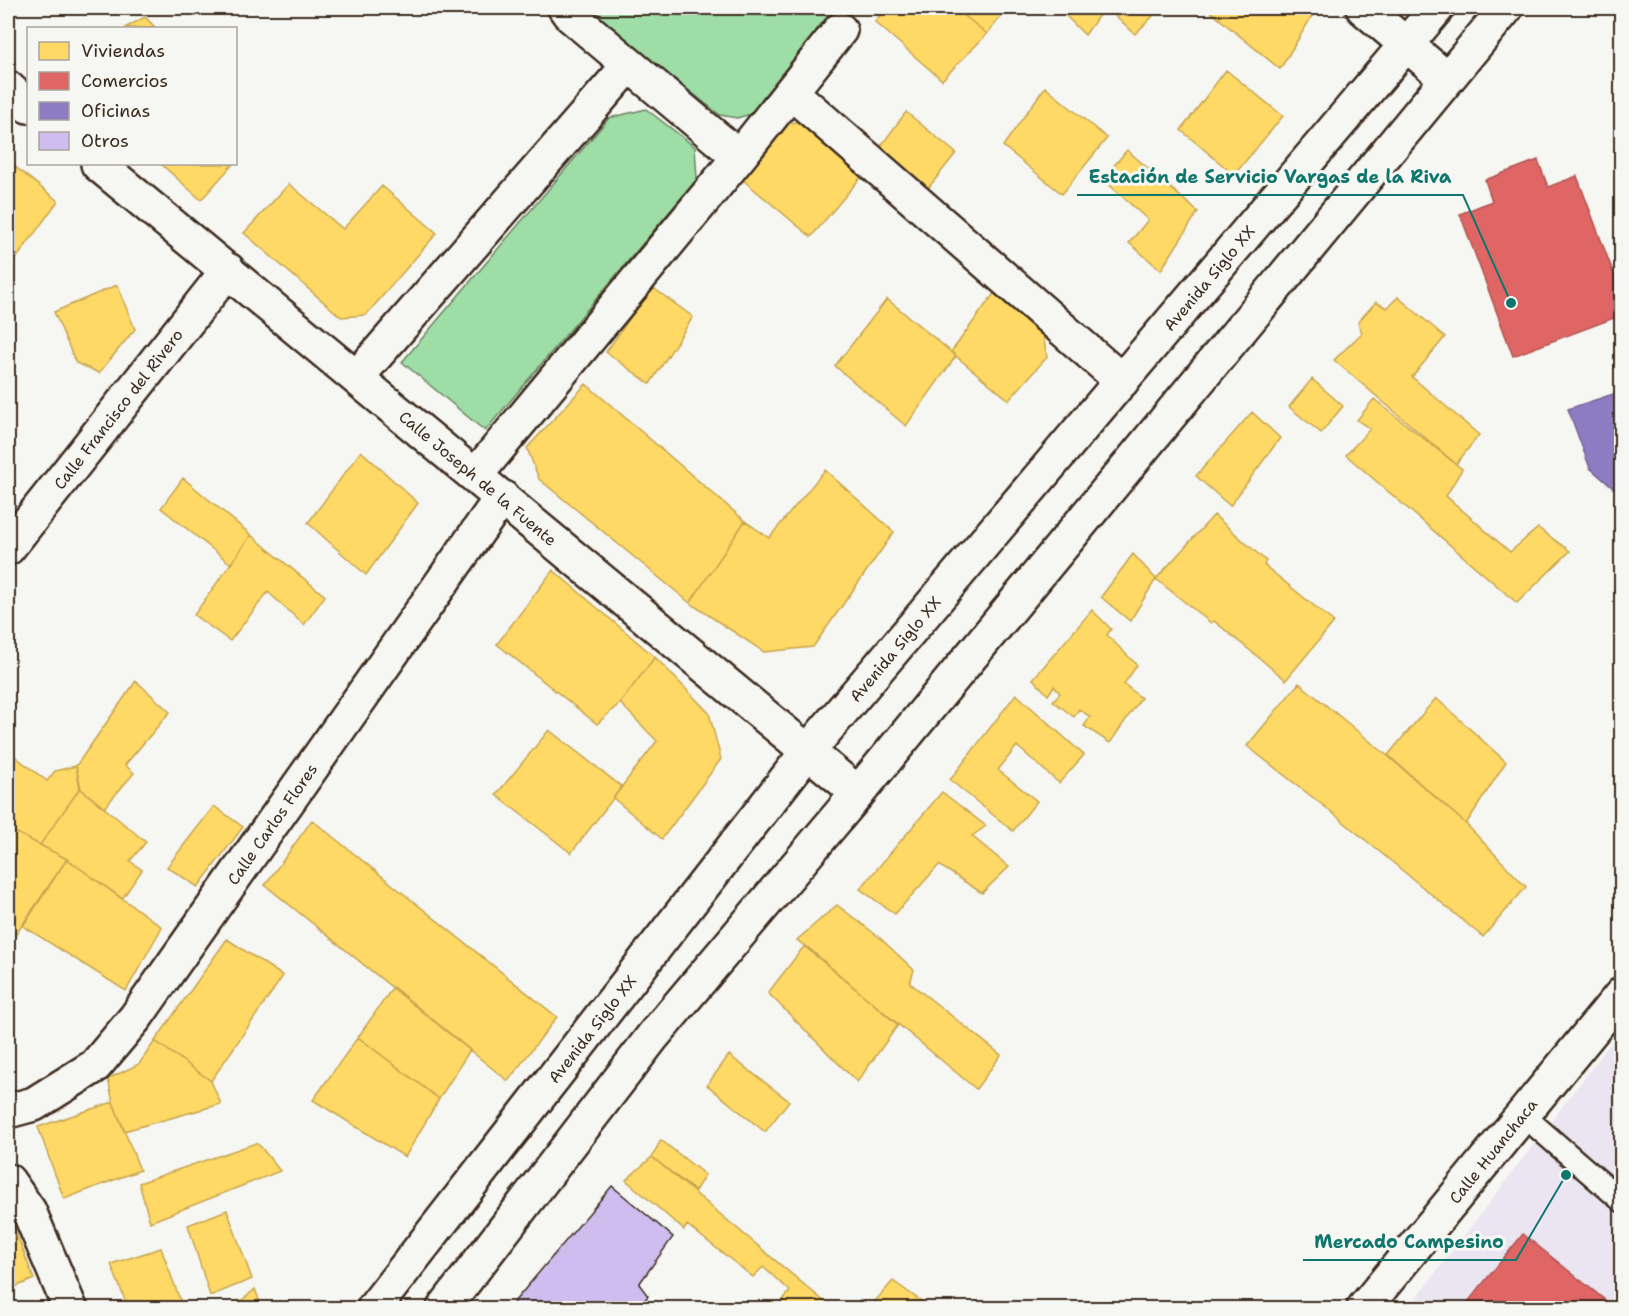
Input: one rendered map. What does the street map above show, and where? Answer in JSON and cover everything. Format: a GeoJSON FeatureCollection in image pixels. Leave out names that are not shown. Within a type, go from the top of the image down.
{"type":"FeatureCollection","features":[{"type":"Feature","properties":{"kind":"main road"},"geometry":{"type":"LineString","coordinates":[[565,8],[570,15],[739,157]]}},
{"type":"Feature","properties":{"kind":"main road"},"geometry":{"type":"LineString","coordinates":[[1362,8],[1447,79]]}},
{"type":"Feature","properties":{"kind":"main road","name":"Avenida Siglo XX"},"geometry":{"type":"LineString","coordinates":[[374,1308],[808,751],[1437,8]]}},
{"type":"Feature","properties":{"kind":"main road"},"geometry":{"type":"LineString","coordinates":[[444,1308],[653,1036],[858,793],[1506,8]]}},
{"type":"Feature","properties":{"kind":"main road"},"geometry":{"type":"LineString","coordinates":[[475,476],[792,93],[840,30]]}},
{"type":"Feature","properties":{"kind":"main road"},"geometry":{"type":"LineString","coordinates":[[357,377],[629,65]]}},
{"type":"Feature","properties":{"kind":"main road"},"geometry":{"type":"LineString","coordinates":[[8,88],[27,105]]}},
{"type":"Feature","properties":{"kind":"main road"},"geometry":{"type":"LineString","coordinates":[[792,93],[1122,381]]}},
{"type":"Feature","properties":{"kind":"main road","name":"Calle Joseph de la Fuente"},"geometry":{"type":"LineString","coordinates":[[99,165],[858,793]]}},
{"type":"Feature","properties":{"kind":"main road","name":"Calle Francisco del Rivero"},"geometry":{"type":"LineString","coordinates":[[8,548],[228,270]]}},
{"type":"Feature","properties":{"kind":"main road","name":"Calle Carlos Flores"},"geometry":{"type":"LineString","coordinates":[[8,1111],[34,1104],[95,1066],[136,1017],[502,497]]}},
{"type":"Feature","properties":{"kind":"main road","name":"Calle Huanchaca"},"geometry":{"type":"LineString","coordinates":[[1364,1308],[1622,994]]}},
{"type":"Feature","properties":{"kind":"main road"},"geometry":{"type":"LineString","coordinates":[[8,1181],[29,1210],[70,1308]]}},
{"type":"Feature","properties":{"kind":"lane"},"geometry":{"type":"LineString","coordinates":[[1522,1115],[1622,1201]]}},
{"type":"Feature","properties":{"kind":"shaded area"},"geometry":{"type":"Polygon","coordinates":[[[1617,1035],[1622,1041],[1621,1308],[1409,1308],[1617,1035]]]}},
{"type":"Feature","properties":{"kind":"green space"},"geometry":{"type":"Polygon","coordinates":[[[596,8],[817,8],[835,22],[754,113],[737,118],[720,115],[613,30],[599,15],[596,8]]]}},
{"type":"Feature","properties":{"kind":"green space"},"geometry":{"type":"Polygon","coordinates":[[[646,109],[695,147],[697,179],[485,431],[402,362],[609,118],[646,109]]]}},
{"type":"Feature","properties":{"kind":"building: Viviendas"},"geometry":{"type":"Polygon","coordinates":[[[886,8],[955,8],[987,34],[942,80],[875,22],[886,8]]]}},
{"type":"Feature","properties":{"kind":"building: Viviendas"},"geometry":{"type":"Polygon","coordinates":[[[955,8],[1008,8],[987,34],[955,8]]]}},
{"type":"Feature","properties":{"kind":"building: Viviendas"},"geometry":{"type":"Polygon","coordinates":[[[1071,8],[1104,8],[1085,35],[1066,16],[1071,8]]]}},
{"type":"Feature","properties":{"kind":"building: Viviendas"},"geometry":{"type":"Polygon","coordinates":[[[1107,8],[1147,8],[1155,14],[1135,34],[1107,8]]]}},
{"type":"Feature","properties":{"kind":"building: Viviendas"},"geometry":{"type":"Polygon","coordinates":[[[1206,8],[1317,8],[1280,69],[1206,8]]]}},
{"type":"Feature","properties":{"kind":"building: Viviendas"},"geometry":{"type":"Polygon","coordinates":[[[145,17],[155,27],[127,27],[145,17]]]}},
{"type":"Feature","properties":{"kind":"building: Viviendas"},"geometry":{"type":"Polygon","coordinates":[[[1226,70],[1283,116],[1234,175],[1181,130],[1226,70]]]}},
{"type":"Feature","properties":{"kind":"building: Viviendas"},"geometry":{"type":"Polygon","coordinates":[[[1045,87],[1107,138],[1062,194],[1003,146],[1045,87]]]}},
{"type":"Feature","properties":{"kind":"building: Viviendas"},"geometry":{"type":"Polygon","coordinates":[[[906,112],[956,153],[926,191],[877,151],[906,112]]]}},
{"type":"Feature","properties":{"kind":"building: Viviendas"},"geometry":{"type":"Polygon","coordinates":[[[798,122],[861,177],[811,237],[737,175],[774,125],[798,122]]]}},
{"type":"Feature","properties":{"kind":"building: Viviendas"},"geometry":{"type":"Polygon","coordinates":[[[8,133],[16,140],[8,152],[8,133]]]}},
{"type":"Feature","properties":{"kind":"building: Viviendas"},"geometry":{"type":"Polygon","coordinates":[[[1127,150],[1198,212],[1161,270],[1129,243],[1148,220],[1103,179],[1127,150]]]}},
{"type":"Feature","properties":{"kind":"building: Viviendas"},"geometry":{"type":"Polygon","coordinates":[[[8,161],[58,201],[13,263],[8,259],[8,161]]]}},
{"type":"Feature","properties":{"kind":"building: Viviendas"},"geometry":{"type":"Polygon","coordinates":[[[162,165],[232,165],[201,200],[162,165]]]}},
{"type":"Feature","properties":{"kind":"building: Viviendas"},"geometry":{"type":"Polygon","coordinates":[[[289,184],[343,229],[382,186],[437,233],[366,315],[341,317],[244,233],[289,184]]]}},
{"type":"Feature","properties":{"kind":"building: Viviendas"},"geometry":{"type":"Polygon","coordinates":[[[117,285],[135,329],[99,373],[76,363],[54,312],[117,285]]]}},
{"type":"Feature","properties":{"kind":"building: Viviendas"},"geometry":{"type":"Polygon","coordinates":[[[652,287],[693,317],[650,384],[606,352],[652,287]]]}},
{"type":"Feature","properties":{"kind":"building: Viviendas"},"geometry":{"type":"Polygon","coordinates":[[[995,292],[1041,324],[1047,357],[1009,400],[951,352],[995,292]]]}},
{"type":"Feature","properties":{"kind":"building: Viviendas"},"geometry":{"type":"Polygon","coordinates":[[[1398,297],[1445,337],[1412,377],[1479,435],[1456,464],[1334,360],[1362,333],[1358,322],[1376,302],[1387,308],[1398,297]]]}},
{"type":"Feature","properties":{"kind":"building: Viviendas"},"geometry":{"type":"Polygon","coordinates":[[[887,299],[956,356],[906,426],[835,366],[887,299]]]}},
{"type":"Feature","properties":{"kind":"building: Viviendas"},"geometry":{"type":"Polygon","coordinates":[[[1312,379],[1343,406],[1321,433],[1289,407],[1312,379]]]}},
{"type":"Feature","properties":{"kind":"building: Viviendas"},"geometry":{"type":"Polygon","coordinates":[[[586,384],[745,521],[690,603],[539,479],[527,448],[586,384]]]}},
{"type":"Feature","properties":{"kind":"building: Viviendas"},"geometry":{"type":"Polygon","coordinates":[[[1374,399],[1462,469],[1446,496],[1510,552],[1538,528],[1570,551],[1517,603],[1346,455],[1370,429],[1357,420],[1374,399]]]}},
{"type":"Feature","properties":{"kind":"building: Viviendas"},"geometry":{"type":"Polygon","coordinates":[[[1252,412],[1280,438],[1230,506],[1196,476],[1252,412]]]}},
{"type":"Feature","properties":{"kind":"building: Viviendas"},"geometry":{"type":"Polygon","coordinates":[[[361,451],[418,503],[366,575],[308,523],[361,451]]]}},
{"type":"Feature","properties":{"kind":"building: Viviendas"},"geometry":{"type":"Polygon","coordinates":[[[825,470],[894,532],[813,647],[764,652],[690,603],[745,521],[769,538],[825,470]]]}},
{"type":"Feature","properties":{"kind":"building: Viviendas"},"geometry":{"type":"Polygon","coordinates":[[[183,478],[251,535],[231,564],[161,508],[183,478]]]}},
{"type":"Feature","properties":{"kind":"building: Viviendas"},"geometry":{"type":"Polygon","coordinates":[[[1214,515],[1266,561],[1264,565],[1334,622],[1286,680],[1214,621],[1211,623],[1156,579],[1214,515]]]}},
{"type":"Feature","properties":{"kind":"building: Viviendas"},"geometry":{"type":"Polygon","coordinates":[[[251,535],[325,596],[304,625],[268,592],[230,641],[194,615],[251,535]]]}},
{"type":"Feature","properties":{"kind":"building: Viviendas"},"geometry":{"type":"Polygon","coordinates":[[[1133,554],[1156,579],[1130,621],[1101,597],[1133,554]]]}},
{"type":"Feature","properties":{"kind":"building: Viviendas"},"geometry":{"type":"Polygon","coordinates":[[[553,570],[655,657],[620,703],[597,724],[497,644],[553,570]]]}},
{"type":"Feature","properties":{"kind":"building: Viviendas"},"geometry":{"type":"Polygon","coordinates":[[[1092,610],[1111,629],[1107,635],[1137,665],[1124,684],[1141,698],[1110,743],[1084,726],[1090,717],[1079,709],[1074,717],[1053,701],[1060,693],[1054,686],[1048,695],[1033,679],[1092,610]]]}},
{"type":"Feature","properties":{"kind":"building: Viviendas"},"geometry":{"type":"Polygon","coordinates":[[[655,657],[709,713],[721,759],[662,839],[613,798],[657,741],[620,703],[655,657]]]}},
{"type":"Feature","properties":{"kind":"building: Viviendas"},"geometry":{"type":"Polygon","coordinates":[[[136,681],[170,712],[125,765],[134,773],[104,808],[81,789],[76,766],[136,681]]]}},
{"type":"Feature","properties":{"kind":"building: Viviendas"},"geometry":{"type":"Polygon","coordinates":[[[1299,683],[1466,824],[1526,887],[1483,937],[1334,814],[1247,746],[1299,683]]]}},
{"type":"Feature","properties":{"kind":"building: Viviendas"},"geometry":{"type":"Polygon","coordinates":[[[1016,694],[1084,755],[1059,783],[1017,746],[998,770],[1037,801],[1013,831],[950,780],[1016,694]]]}},
{"type":"Feature","properties":{"kind":"building: Viviendas"},"geometry":{"type":"Polygon","coordinates":[[[1436,698],[1506,762],[1466,824],[1388,755],[1436,698]]]}},
{"type":"Feature","properties":{"kind":"building: Viviendas"},"geometry":{"type":"Polygon","coordinates":[[[549,730],[622,787],[571,853],[496,795],[549,730]]]}},
{"type":"Feature","properties":{"kind":"building: Viviendas"},"geometry":{"type":"Polygon","coordinates":[[[8,751],[47,781],[55,771],[76,766],[80,788],[40,845],[13,831],[8,838],[8,751]]]}},
{"type":"Feature","properties":{"kind":"building: Viviendas"},"geometry":{"type":"Polygon","coordinates":[[[80,788],[146,842],[130,861],[142,870],[122,899],[67,859],[40,845],[80,788]]]}},
{"type":"Feature","properties":{"kind":"building: Viviendas"},"geometry":{"type":"Polygon","coordinates":[[[942,792],[986,826],[972,836],[1009,867],[982,893],[939,865],[895,914],[860,889],[942,792]]]}},
{"type":"Feature","properties":{"kind":"building: Viviendas"},"geometry":{"type":"Polygon","coordinates":[[[214,806],[243,827],[198,887],[167,867],[214,806]]]}},
{"type":"Feature","properties":{"kind":"building: Viviendas"},"geometry":{"type":"Polygon","coordinates":[[[312,820],[557,1017],[508,1081],[265,885],[312,820]]]}},
{"type":"Feature","properties":{"kind":"building: Viviendas"},"geometry":{"type":"Polygon","coordinates":[[[13,831],[67,859],[8,946],[8,838],[13,831]]]}},
{"type":"Feature","properties":{"kind":"building: Viviendas"},"geometry":{"type":"Polygon","coordinates":[[[67,859],[162,927],[126,991],[23,926],[67,859]]]}},
{"type":"Feature","properties":{"kind":"building: Viviendas"},"geometry":{"type":"Polygon","coordinates":[[[837,905],[879,937],[914,970],[910,983],[1001,1055],[976,1089],[797,940],[837,905]]]}},
{"type":"Feature","properties":{"kind":"building: Viviendas"},"geometry":{"type":"Polygon","coordinates":[[[227,939],[283,976],[211,1081],[155,1041],[227,939]]]}},
{"type":"Feature","properties":{"kind":"building: Viviendas"},"geometry":{"type":"Polygon","coordinates":[[[805,945],[898,1025],[857,1082],[768,993],[805,945]]]}},
{"type":"Feature","properties":{"kind":"building: Viviendas"},"geometry":{"type":"Polygon","coordinates":[[[393,987],[470,1050],[439,1099],[358,1037],[393,987]]]}},
{"type":"Feature","properties":{"kind":"building: Viviendas"},"geometry":{"type":"Polygon","coordinates":[[[358,1037],[439,1099],[405,1157],[313,1100],[358,1037]]]}},
{"type":"Feature","properties":{"kind":"building: Viviendas"},"geometry":{"type":"Polygon","coordinates":[[[155,1041],[211,1081],[221,1104],[124,1131],[113,1102],[108,1079],[139,1064],[155,1041]]]}},
{"type":"Feature","properties":{"kind":"building: Viviendas"},"geometry":{"type":"Polygon","coordinates":[[[729,1055],[789,1101],[765,1132],[707,1085],[729,1055]]]}},
{"type":"Feature","properties":{"kind":"building: Viviendas"},"geometry":{"type":"Polygon","coordinates":[[[113,1102],[140,1170],[64,1199],[38,1127],[113,1102]]]}},
{"type":"Feature","properties":{"kind":"building: Viviendas"},"geometry":{"type":"Polygon","coordinates":[[[661,1140],[705,1175],[695,1191],[652,1157],[661,1140]]]}},
{"type":"Feature","properties":{"kind":"building: Viviendas"},"geometry":{"type":"Polygon","coordinates":[[[256,1143],[280,1171],[150,1222],[139,1183],[256,1143]]]}},
{"type":"Feature","properties":{"kind":"building: Viviendas"},"geometry":{"type":"Polygon","coordinates":[[[652,1157],[832,1308],[782,1308],[778,1306],[790,1291],[763,1267],[753,1277],[687,1225],[684,1230],[626,1180],[652,1157]]]}},
{"type":"Feature","properties":{"kind":"building: Viviendas"},"geometry":{"type":"Polygon","coordinates":[[[227,1210],[252,1279],[210,1296],[188,1225],[227,1210]]]}},
{"type":"Feature","properties":{"kind":"building: Viviendas"},"geometry":{"type":"Polygon","coordinates":[[[8,1212],[34,1279],[8,1290],[8,1212]]]}},
{"type":"Feature","properties":{"kind":"building: Viviendas"},"geometry":{"type":"Polygon","coordinates":[[[161,1248],[183,1308],[128,1308],[111,1264],[161,1248]]]}},
{"type":"Feature","properties":{"kind":"building: Viviendas"},"geometry":{"type":"Polygon","coordinates":[[[893,1281],[931,1308],[869,1308],[893,1281]]]}},
{"type":"Feature","properties":{"kind":"building: Viviendas"},"geometry":{"type":"Polygon","coordinates":[[[255,1289],[262,1308],[228,1308],[245,1298],[255,1289]]]}},
{"type":"Feature","properties":{"kind":"building: Comercios"},"geometry":{"type":"Polygon","coordinates":[[[1538,160],[1548,187],[1577,176],[1622,296],[1622,315],[1513,356],[1460,214],[1492,201],[1485,180],[1538,160]]]}},
{"type":"Feature","properties":{"kind":"building: Comercios"},"geometry":{"type":"Polygon","coordinates":[[[1523,1234],[1615,1308],[1463,1308],[1523,1234]]]}},
{"type":"Feature","properties":{"kind":"building: Oficinas"},"geometry":{"type":"Polygon","coordinates":[[[1622,391],[1622,492],[1620,494],[1590,468],[1568,409],[1622,391]]]}},
{"type":"Feature","properties":{"kind":"building: Otros"},"geometry":{"type":"Polygon","coordinates":[[[612,1186],[673,1237],[639,1284],[648,1296],[639,1308],[509,1308],[612,1186]]]}},
{"type":"Feature","properties":{"kind":"place","name":"Estación de Servicio Vargas de la Riva"},"geometry":{"type":"Point","coordinates":[1511,303]}},
{"type":"Feature","properties":{"kind":"place","name":"Mercado Campesino"},"geometry":{"type":"Point","coordinates":[1566,1175]}}]}
